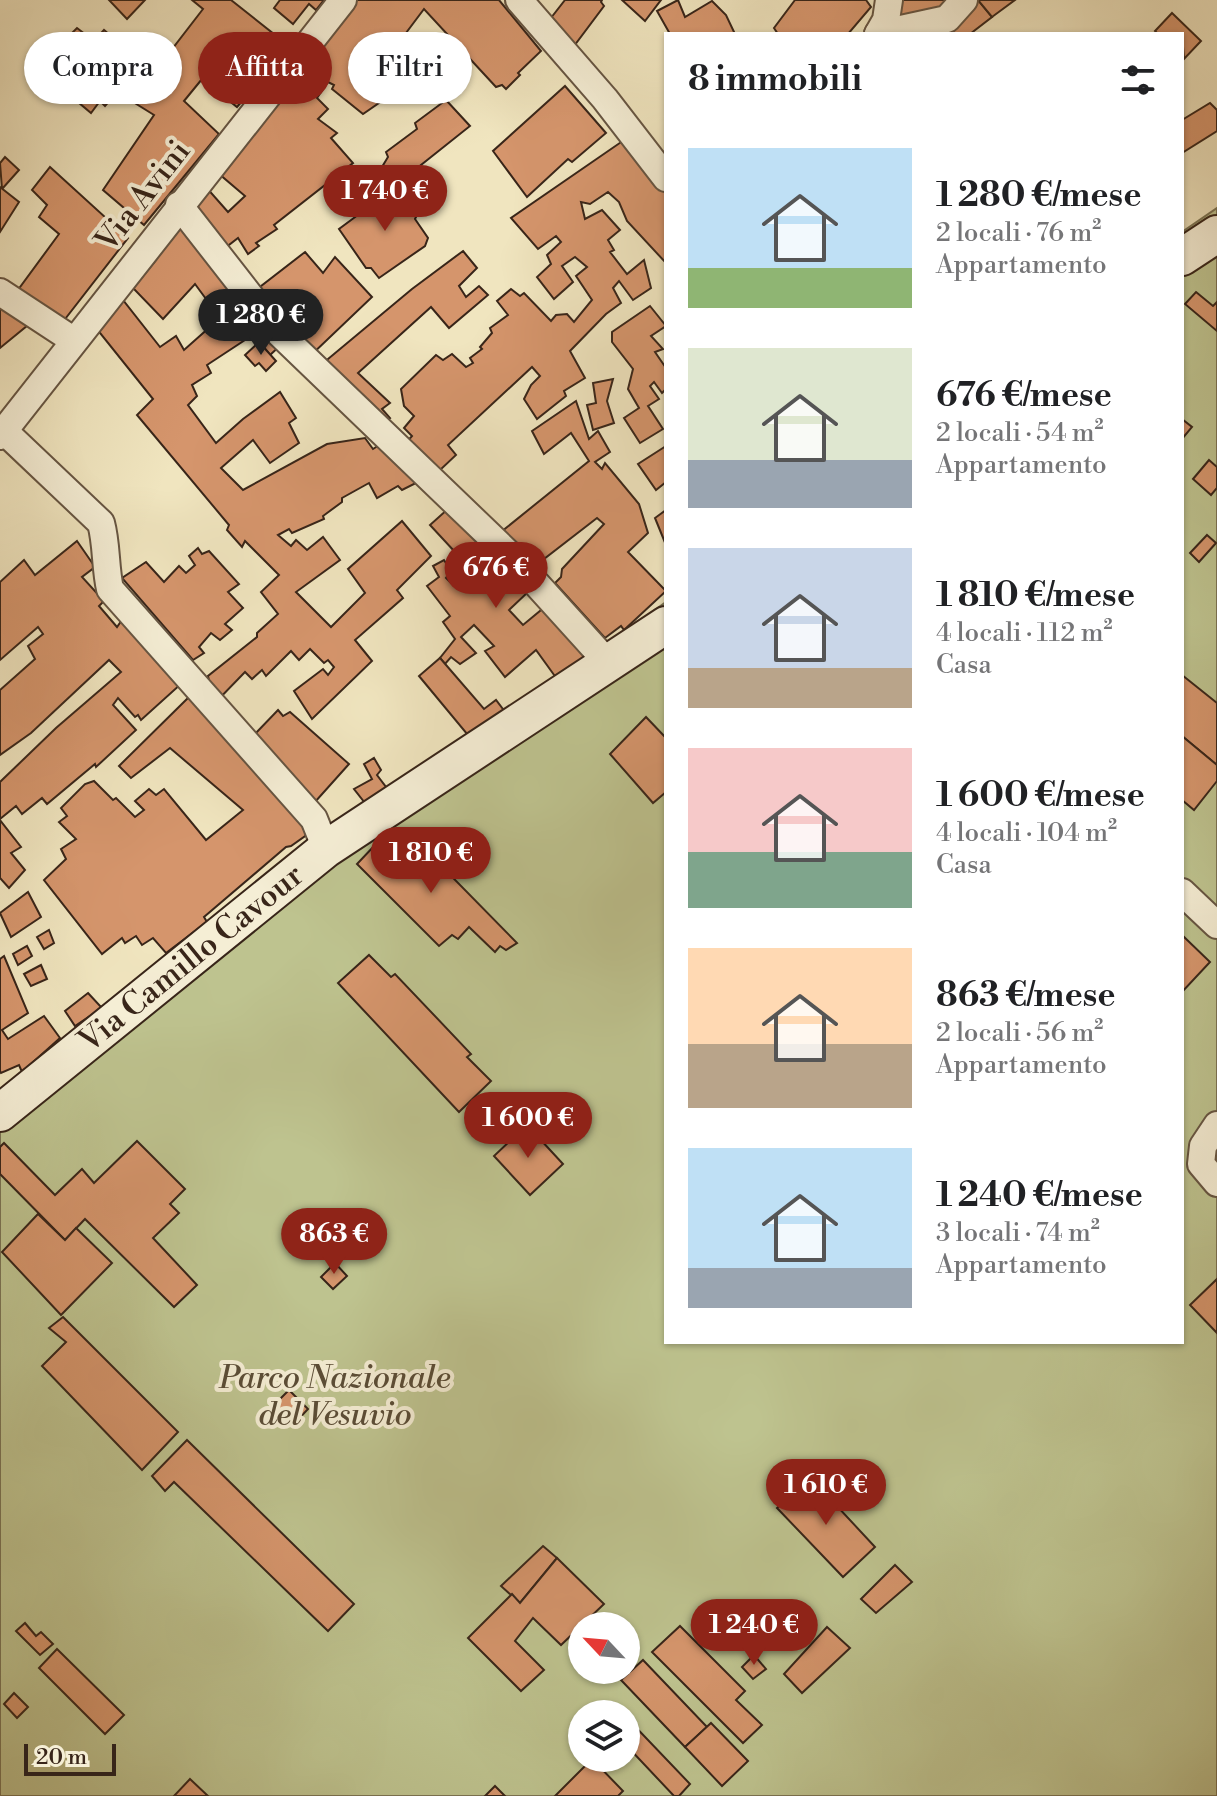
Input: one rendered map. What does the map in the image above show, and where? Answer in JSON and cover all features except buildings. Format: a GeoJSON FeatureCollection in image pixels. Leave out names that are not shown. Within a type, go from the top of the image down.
{"type":"FeatureCollection","features":[{"type":"Feature","properties":{"kind":"street","name":"Via Avini"},"geometry":{"type":"LineString","coordinates":[[2,434],[343,0]]}},
{"type":"Feature","properties":{"kind":"street"},"geometry":{"type":"LineString","coordinates":[[519,0],[605,99],[664,175]]}},
{"type":"Feature","properties":{"kind":"street"},"geometry":{"type":"LineString","coordinates":[[879,32],[886,20],[889,0]]}},
{"type":"Feature","properties":{"kind":"street"},"geometry":{"type":"LineString","coordinates":[[887,32],[947,19],[964,0]]}},
{"type":"Feature","properties":{"kind":"street"},"geometry":{"type":"LineString","coordinates":[[179,205],[279,333],[513,558],[609,664]]}},
{"type":"Feature","properties":{"kind":"street"},"geometry":{"type":"LineString","coordinates":[[1184,256],[1217,234]]}},
{"type":"Feature","properties":{"kind":"street"},"geometry":{"type":"LineString","coordinates":[[0,292],[73,340]]}},
{"type":"Feature","properties":{"kind":"street"},"geometry":{"type":"LineString","coordinates":[[2,434],[101,523],[106,541],[105,570],[110,589],[314,819],[326,849]]}},
{"type":"Feature","properties":{"kind":"street","name":"Via Camillo Cavour"},"geometry":{"type":"LineString","coordinates":[[3,1102],[326,849],[664,626]]}},
{"type":"Feature","properties":{"kind":"street"},"geometry":{"type":"LineString","coordinates":[[1184,894],[1217,925]]}},
{"type":"Feature","properties":{"kind":"street"},"geometry":{"type":"LineString","coordinates":[[1217,1125],[1203,1146],[1201,1164],[1217,1183]]}},
{"type":"Feature","properties":{"kind":"green space","name":"Parco Nazionale del Vesuvio"},"geometry":{"type":"Polygon","coordinates":[[[1217,208],[1217,1796],[0,1796],[0,1100],[260,893],[664,603],[664,1344],[1184,1344],[1184,231],[1217,208]]]}}]}
